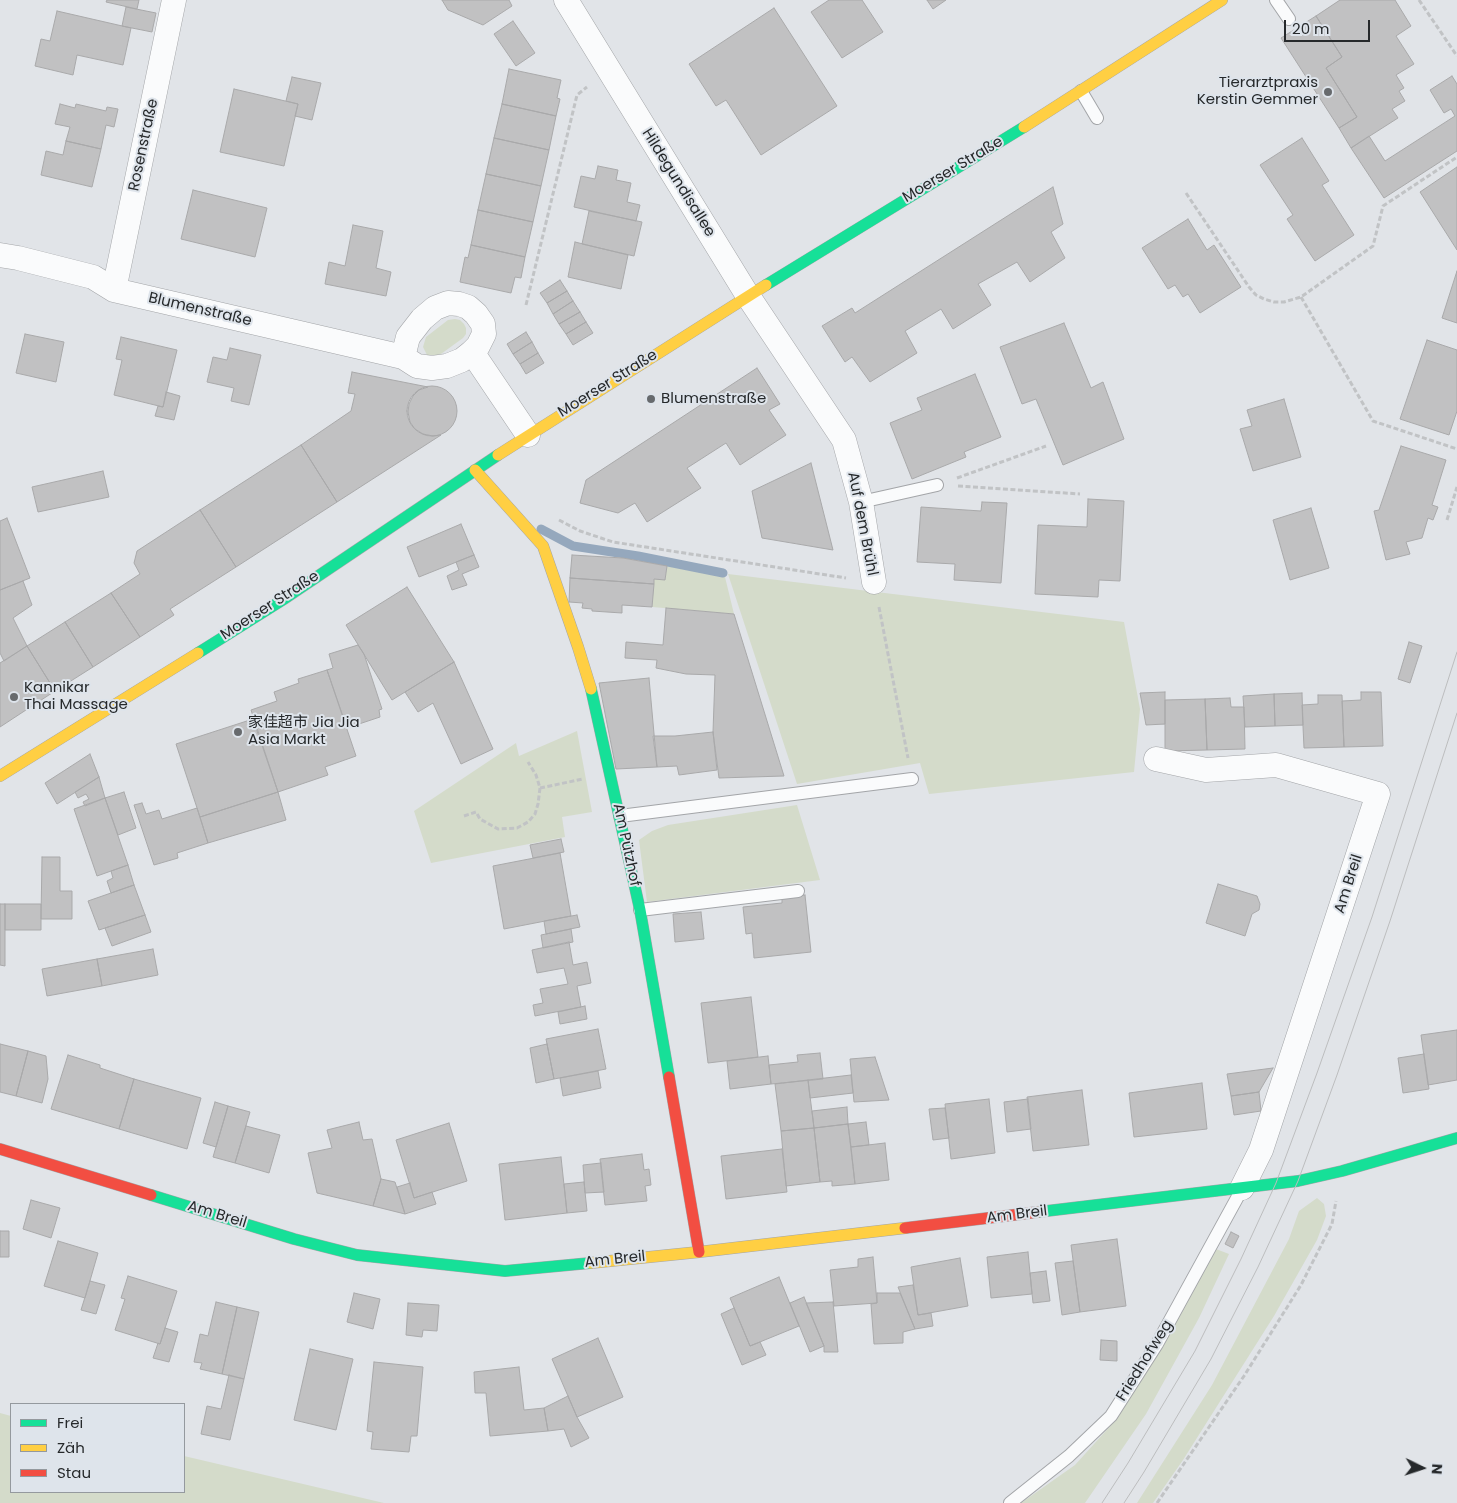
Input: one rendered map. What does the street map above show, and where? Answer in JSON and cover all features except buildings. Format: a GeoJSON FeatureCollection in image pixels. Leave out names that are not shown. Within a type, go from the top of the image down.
{"type":"FeatureCollection","features":[{"type":"Feature","properties":{"kind":"street","name":"Rosenstraße"},"geometry":{"type":"LineString","coordinates":[[114,290],[174,0]]}},
{"type":"Feature","properties":{"kind":"street","name":"Hildegundisallee"},"geometry":{"type":"LineString","coordinates":[[566,0],[748,296]]}},
{"type":"Feature","properties":{"kind":"street","name":"Moerser Straße"},"geometry":{"type":"LineString","coordinates":[[0,776],[284,598],[528,435],[748,296],[1052,110],[1222,0]]}},
{"type":"Feature","properties":{"kind":"street","name":"Blumenstraße"},"geometry":{"type":"LineString","coordinates":[[0,255],[93,276],[114,290],[403,357],[417,366],[432,368],[447,366],[462,360],[472,352]]}},
{"type":"Feature","properties":{"kind":"street","name":"Auf dem Brühl"},"geometry":{"type":"LineString","coordinates":[[748,296],[844,440],[861,502],[874,582]]}},
{"type":"Feature","properties":{"kind":"street"},"geometry":{"type":"LineString","coordinates":[[403,357],[408,337],[422,319],[435,308],[448,303],[468,307],[483,324],[484,334],[478,346],[472,352],[528,435]]}},
{"type":"Feature","properties":{"kind":"street","name":"Am Pützhof"},"geometry":{"type":"LineString","coordinates":[[475,470],[542,546],[582,646],[640,910],[698,1252]]}},
{"type":"Feature","properties":{"kind":"street","name":"Am Breil"},"geometry":{"type":"LineString","coordinates":[[1156,759],[1206,770],[1276,765],[1378,794],[1261,1150],[1242,1188]]}},
{"type":"Feature","properties":{"kind":"street","name":"Am Breil"},"geometry":{"type":"LineString","coordinates":[[0,1149],[294,1238],[357,1255],[505,1271],[698,1252],[1242,1188],[1342,1171],[1429,1148],[1457,1138]]}},
{"type":"Feature","properties":{"kind":"lane"},"geometry":{"type":"LineString","coordinates":[[1276,0],[1289,19]]}},
{"type":"Feature","properties":{"kind":"lane"},"geometry":{"type":"LineString","coordinates":[[1081,91],[1097,118]]}},
{"type":"Feature","properties":{"kind":"lane"},"geometry":{"type":"LineString","coordinates":[[861,502],[937,485]]}},
{"type":"Feature","properties":{"kind":"lane"},"geometry":{"type":"LineString","coordinates":[[620,816],[912,779]]}},
{"type":"Feature","properties":{"kind":"lane"},"geometry":{"type":"LineString","coordinates":[[640,910],[798,891]]}},
{"type":"Feature","properties":{"kind":"lane","name":"Friedhofweg"},"geometry":{"type":"LineString","coordinates":[[1010,1503],[1069,1456],[1111,1416],[1158,1344],[1242,1188]]}},
{"type":"Feature","properties":{"kind":"path"},"geometry":{"type":"LineString","coordinates":[[1419,0],[1457,56]]}},
{"type":"Feature","properties":{"kind":"path"},"geometry":{"type":"LineString","coordinates":[[526,305],[576,95],[609,70]]}},
{"type":"Feature","properties":{"kind":"path"},"geometry":{"type":"LineString","coordinates":[[1186,192],[1249,288],[1256,295],[1274,302],[1284,302],[1301,296],[1373,246],[1383,206],[1457,157]]}},
{"type":"Feature","properties":{"kind":"path"},"geometry":{"type":"LineString","coordinates":[[1301,296],[1373,421],[1457,449]]}},
{"type":"Feature","properties":{"kind":"path"},"geometry":{"type":"LineString","coordinates":[[937,485],[1046,446]]}},
{"type":"Feature","properties":{"kind":"path"},"geometry":{"type":"LineString","coordinates":[[937,485],[1080,494]]}},
{"type":"Feature","properties":{"kind":"path"},"geometry":{"type":"LineString","coordinates":[[1446,520],[1457,488]]}},
{"type":"Feature","properties":{"kind":"path"},"geometry":{"type":"LineString","coordinates":[[557,518],[580,531],[614,542],[874,582]]}},
{"type":"Feature","properties":{"kind":"path","name":"Auf dem Brühl"},"geometry":{"type":"LineString","coordinates":[[874,582],[912,779]]}},
{"type":"Feature","properties":{"kind":"path"},"geometry":{"type":"LineString","coordinates":[[464,816],[476,812],[480,819],[498,829],[518,828],[528,822],[535,814],[540,788],[536,775],[528,762]]}},
{"type":"Feature","properties":{"kind":"path"},"geometry":{"type":"LineString","coordinates":[[540,788],[610,774]]}},
{"type":"Feature","properties":{"kind":"path"},"geometry":{"type":"LineString","coordinates":[[1157,1503],[1244,1376],[1301,1285],[1332,1224],[1342,1171]]}},
{"type":"Feature","properties":{"kind":"green space"},"geometry":{"type":"Polygon","coordinates":[[[448,320],[460,320],[466,328],[466,334],[463,338],[441,354],[432,357],[427,355],[423,347],[426,337],[448,320]]]}},
{"type":"Feature","properties":{"kind":"green space"},"geometry":{"type":"Polygon","coordinates":[[[667,566],[725,577],[734,614],[652,607],[654,579],[665,579],[667,566]]]}},
{"type":"Feature","properties":{"kind":"green space"},"geometry":{"type":"Polygon","coordinates":[[[728,574],[1124,622],[1140,709],[1134,772],[929,794],[920,763],[797,784],[728,574]]]}},
{"type":"Feature","properties":{"kind":"green space"},"geometry":{"type":"Polygon","coordinates":[[[577,731],[592,812],[562,817],[565,837],[431,863],[414,811],[516,743],[519,756],[577,731]]]}},
{"type":"Feature","properties":{"kind":"green space"},"geometry":{"type":"Polygon","coordinates":[[[797,805],[820,880],[647,902],[639,840],[652,831],[668,825],[797,805]]]}},
{"type":"Feature","properties":{"kind":"green space"},"geometry":{"type":"Polygon","coordinates":[[[1317,1198],[1324,1204],[1326,1216],[1317,1240],[1274,1316],[1183,1460],[1153,1503],[1137,1503],[1212,1385],[1289,1239],[1299,1211],[1317,1198]]]}},
{"type":"Feature","properties":{"kind":"green space"},"geometry":{"type":"Polygon","coordinates":[[[1216,1249],[1229,1254],[1199,1318],[1146,1414],[1085,1503],[1021,1503],[1075,1465],[1113,1423],[1163,1342],[1216,1249]]]}},
{"type":"Feature","properties":{"kind":"green space"},"geometry":{"type":"Polygon","coordinates":[[[0,1413],[10,1416],[10,1493],[185,1493],[185,1456],[384,1503],[0,1503],[0,1413]]]}},
{"type":"Feature","properties":{"kind":"waterway"},"geometry":{"type":"LineString","coordinates":[[541,529],[573,546],[638,556],[723,573]]}},
{"type":"Feature","properties":{"kind":"tram line"},"geometry":{"type":"LineString","coordinates":[[1102,1503],[1195,1351],[1276,1183],[1372,917],[1457,652]]}},
{"type":"Feature","properties":{"kind":"tram line"},"geometry":{"type":"LineString","coordinates":[[1124,1503],[1211,1359],[1258,1267],[1298,1181],[1390,921],[1457,713]]}},
{"type":"Feature","properties":{"kind":"traffic: fast"},"geometry":{"type":"LineString","coordinates":[[766,285],[1024,127]]}},
{"type":"Feature","properties":{"kind":"traffic: fast"},"geometry":{"type":"LineString","coordinates":[[198,653],[284,599],[498,455]]}},
{"type":"Feature","properties":{"kind":"traffic: fast"},"geometry":{"type":"LineString","coordinates":[[591,689],[640,910],[669,1077]]}},
{"type":"Feature","properties":{"kind":"traffic: fast"},"geometry":{"type":"LineString","coordinates":[[1038,1212],[1298,1181],[1342,1171],[1457,1138]]}},
{"type":"Feature","properties":{"kind":"traffic: fast"},"geometry":{"type":"LineString","coordinates":[[151,1195],[294,1239],[357,1255],[505,1271],[590,1263]]}},
{"type":"Feature","properties":{"kind":"traffic: slow"},"geometry":{"type":"LineString","coordinates":[[1024,127],[1222,0]]}},
{"type":"Feature","properties":{"kind":"traffic: slow"},"geometry":{"type":"LineString","coordinates":[[498,455],[766,285]]}},
{"type":"Feature","properties":{"kind":"traffic: slow"},"geometry":{"type":"LineString","coordinates":[[475,470],[543,546],[591,689]]}},
{"type":"Feature","properties":{"kind":"traffic: slow"},"geometry":{"type":"LineString","coordinates":[[0,776],[198,653]]}},
{"type":"Feature","properties":{"kind":"traffic: slow"},"geometry":{"type":"LineString","coordinates":[[590,1263],[905,1228]]}},
{"type":"Feature","properties":{"kind":"traffic: jam"},"geometry":{"type":"LineString","coordinates":[[669,1077],[699,1252]]}},
{"type":"Feature","properties":{"kind":"traffic: jam"},"geometry":{"type":"LineString","coordinates":[[0,1149],[151,1195]]}},
{"type":"Feature","properties":{"kind":"traffic: jam"},"geometry":{"type":"LineString","coordinates":[[905,1228],[1038,1212]]}},
{"type":"Feature","properties":{"kind":"place","name":"Tierarztpraxis Kerstin Gemmer"},"geometry":{"type":"Point","coordinates":[1328,92]}},
{"type":"Feature","properties":{"kind":"place","name":"Blumenstraße"},"geometry":{"type":"Point","coordinates":[651,399]}},
{"type":"Feature","properties":{"kind":"place","name":"Kannikar Thai Massage"},"geometry":{"type":"Point","coordinates":[14,697]}},
{"type":"Feature","properties":{"kind":"place","name":"家佳超市 Jia Jia Asia Markt"},"geometry":{"type":"Point","coordinates":[238,732]}}]}
